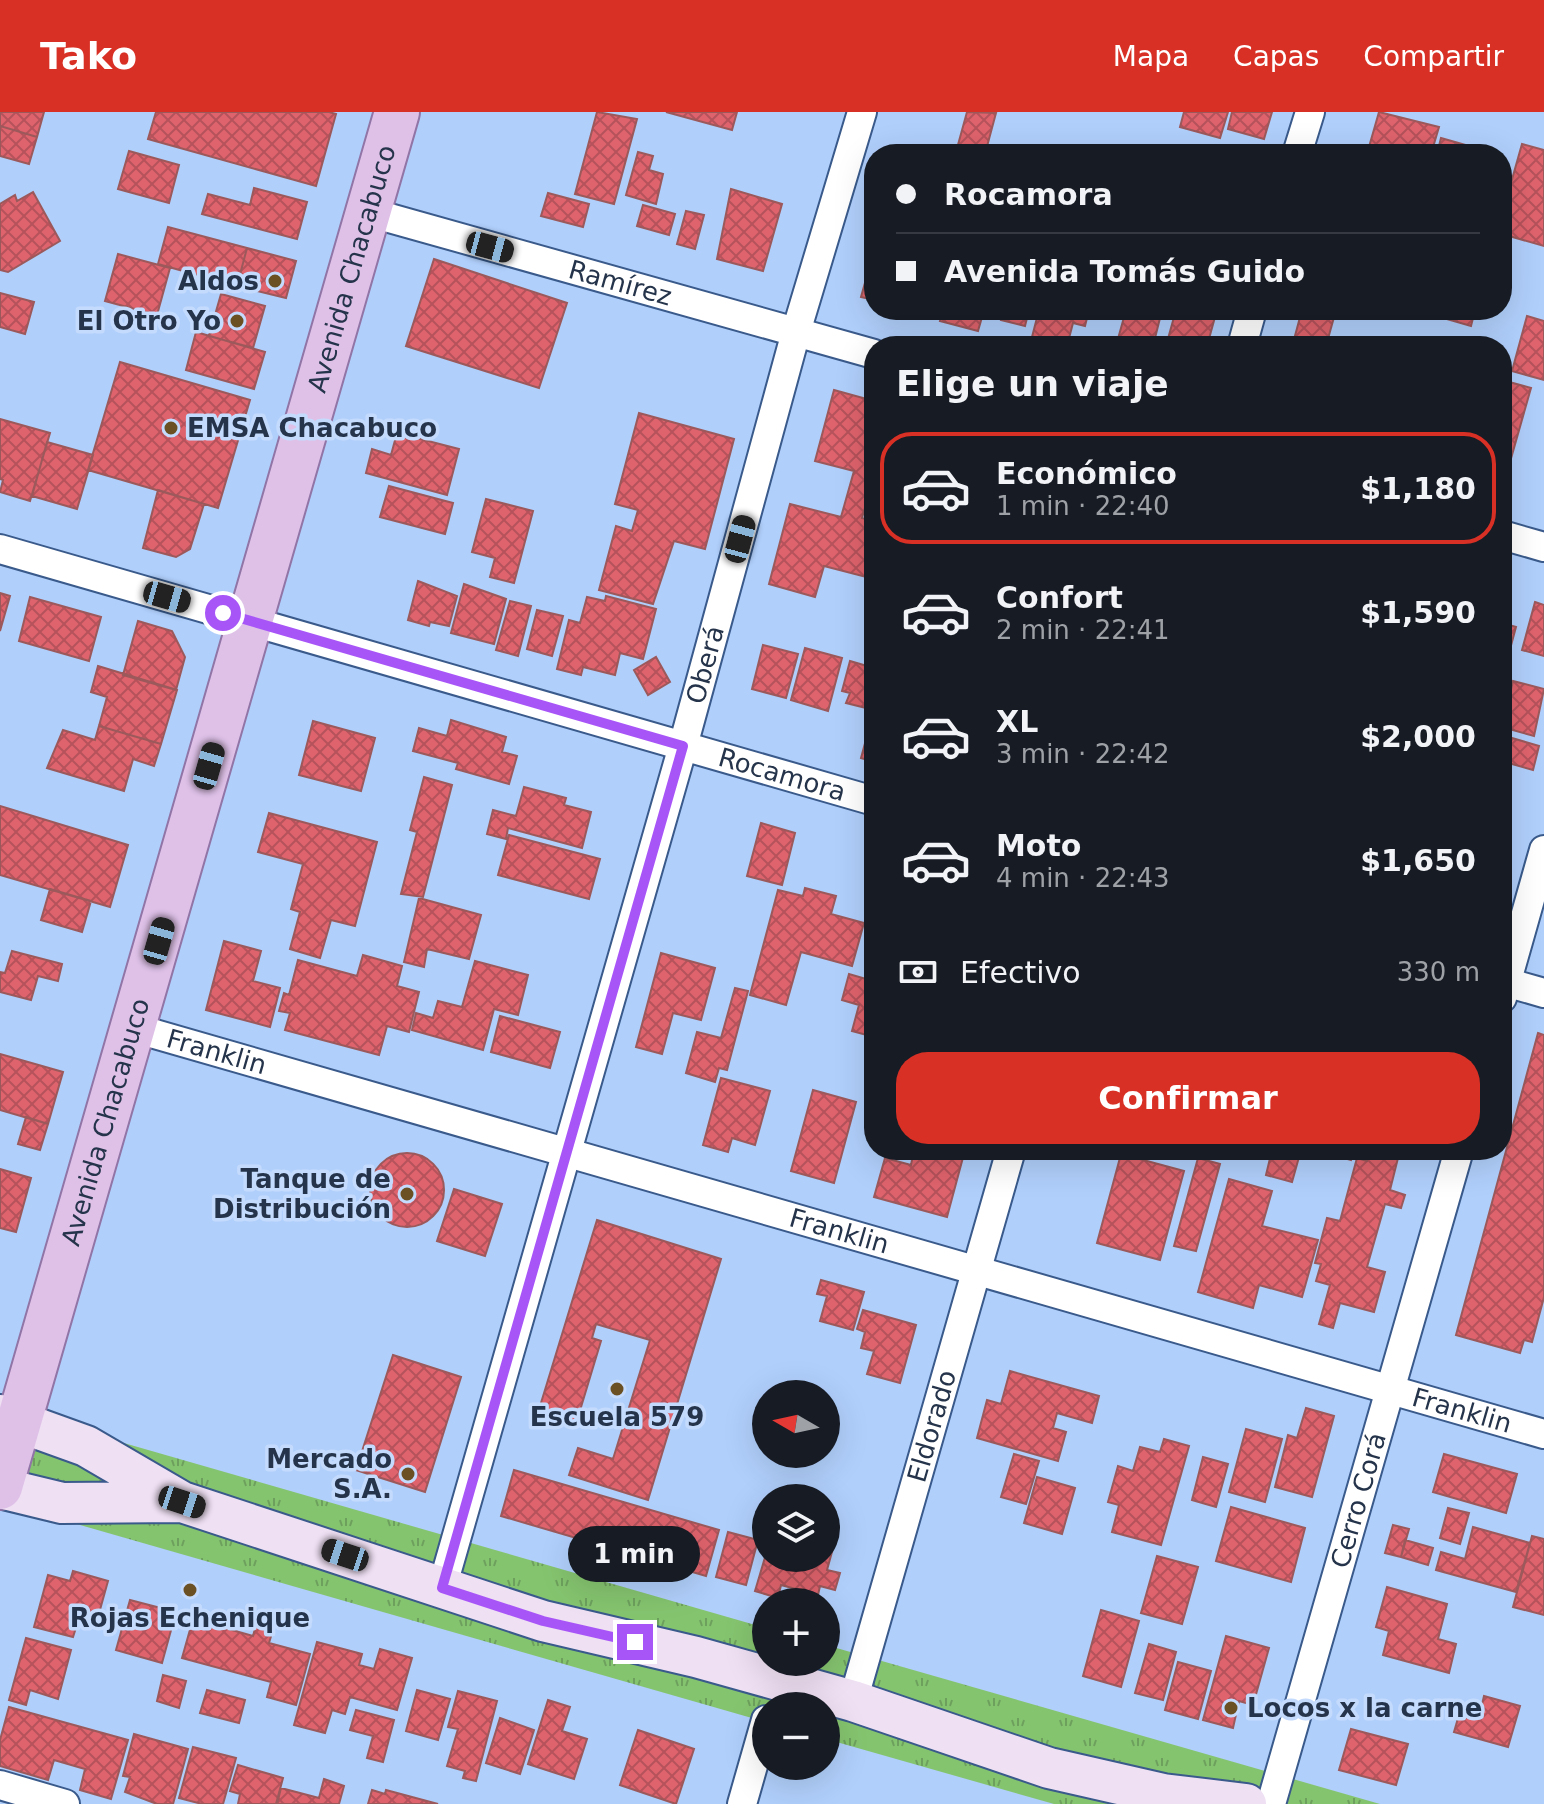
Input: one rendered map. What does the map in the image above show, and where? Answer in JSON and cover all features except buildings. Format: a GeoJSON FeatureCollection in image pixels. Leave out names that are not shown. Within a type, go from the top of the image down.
{"type":"FeatureCollection","features":[{"type":"Feature","properties":{"kind":"main road","name":"Avenida Chacabuco"},"geometry":{"type":"LineString","coordinates":[[0,1488],[11,1418],[134,1028],[397,112]]}},
{"type":"Feature","properties":{"kind":"main road"},"geometry":{"type":"LineString","coordinates":[[11,1418],[86,1446],[182,1502],[543,1621],[696,1657],[770,1692]]}},
{"type":"Feature","properties":{"kind":"main road"},"geometry":{"type":"LineString","coordinates":[[0,1488],[62,1503],[182,1502]]}},
{"type":"Feature","properties":{"kind":"main road"},"geometry":{"type":"LineString","coordinates":[[840,1700],[853,1701],[1049,1768],[1163,1794],[1246,1804]]}},
{"type":"Feature","properties":{"kind":"street","name":"Oberá"},"geometry":{"type":"LineString","coordinates":[[442,1588],[683,746],[796,332],[862,112]]}},
{"type":"Feature","properties":{"kind":"street"},"geometry":{"type":"LineString","coordinates":[[1300,144],[1310,112]]}},
{"type":"Feature","properties":{"kind":"street","name":"Ramírez"},"geometry":{"type":"LineString","coordinates":[[368,212],[864,351]]}},
{"type":"Feature","properties":{"kind":"street"},"geometry":{"type":"LineString","coordinates":[[1512,538],[1544,547]]}},
{"type":"Feature","properties":{"kind":"street","name":"Rocamora"},"geometry":{"type":"LineString","coordinates":[[0,549],[864,798]]}},
{"type":"Feature","properties":{"kind":"street"},"geometry":{"type":"LineString","coordinates":[[1512,957],[1544,850]]}},
{"type":"Feature","properties":{"kind":"street"},"geometry":{"type":"LineString","coordinates":[[1512,988],[1544,993]]}},
{"type":"Feature","properties":{"kind":"street","name":"Franklin"},"geometry":{"type":"LineString","coordinates":[[134,1028],[1544,1434]]}},
{"type":"Feature","properties":{"kind":"street","name":"Eldorado"},"geometry":{"type":"LineString","coordinates":[[853,1701],[1008,1160]]}},
{"type":"Feature","properties":{"kind":"street","name":"Cerro Corá"},"geometry":{"type":"LineString","coordinates":[[1271,1804],[1456,1160]]}},
{"type":"Feature","properties":{"kind":"street"},"geometry":{"type":"LineString","coordinates":[[742,1804],[752,1769]]}},
{"type":"Feature","properties":{"kind":"street"},"geometry":{"type":"LineString","coordinates":[[0,1785],[65,1804]]}},
{"type":"Feature","properties":{"kind":"green space"},"geometry":{"type":"Polygon","coordinates":[[[23,1414],[752,1624],[752,1676],[840,1676],[840,1649],[1380,1804],[1054,1804],[840,1743],[840,1692],[752,1692],[752,1718],[0,1502],[23,1414]]]}},
{"type":"Feature","properties":{"kind":"place","name":"Aldos"},"geometry":{"type":"Point","coordinates":[275,281]}},
{"type":"Feature","properties":{"kind":"place","name":"El Otro Yo"},"geometry":{"type":"Point","coordinates":[237,321]}},
{"type":"Feature","properties":{"kind":"place","name":"EMSA Chacabuco"},"geometry":{"type":"Point","coordinates":[171,428]}},
{"type":"Feature","properties":{"kind":"place","name":"Tanque de Distribución"},"geometry":{"type":"Point","coordinates":[407,1194]}},
{"type":"Feature","properties":{"kind":"place","name":"Escuela 579"},"geometry":{"type":"Point","coordinates":[617,1389]}},
{"type":"Feature","properties":{"kind":"place","name":"Mercado S.A."},"geometry":{"type":"Point","coordinates":[408,1474]}},
{"type":"Feature","properties":{"kind":"place","name":"Rojas Echenique"},"geometry":{"type":"Point","coordinates":[190,1590]}},
{"type":"Feature","properties":{"kind":"place","name":"Locos x la carne"},"geometry":{"type":"Point","coordinates":[1231,1708]}},
{"type":"Feature","properties":{"kind":"route"},"geometry":{"type":"LineString","coordinates":[[223,613],[683,746],[442,1588],[543,1621],[635,1642]]}}]}
